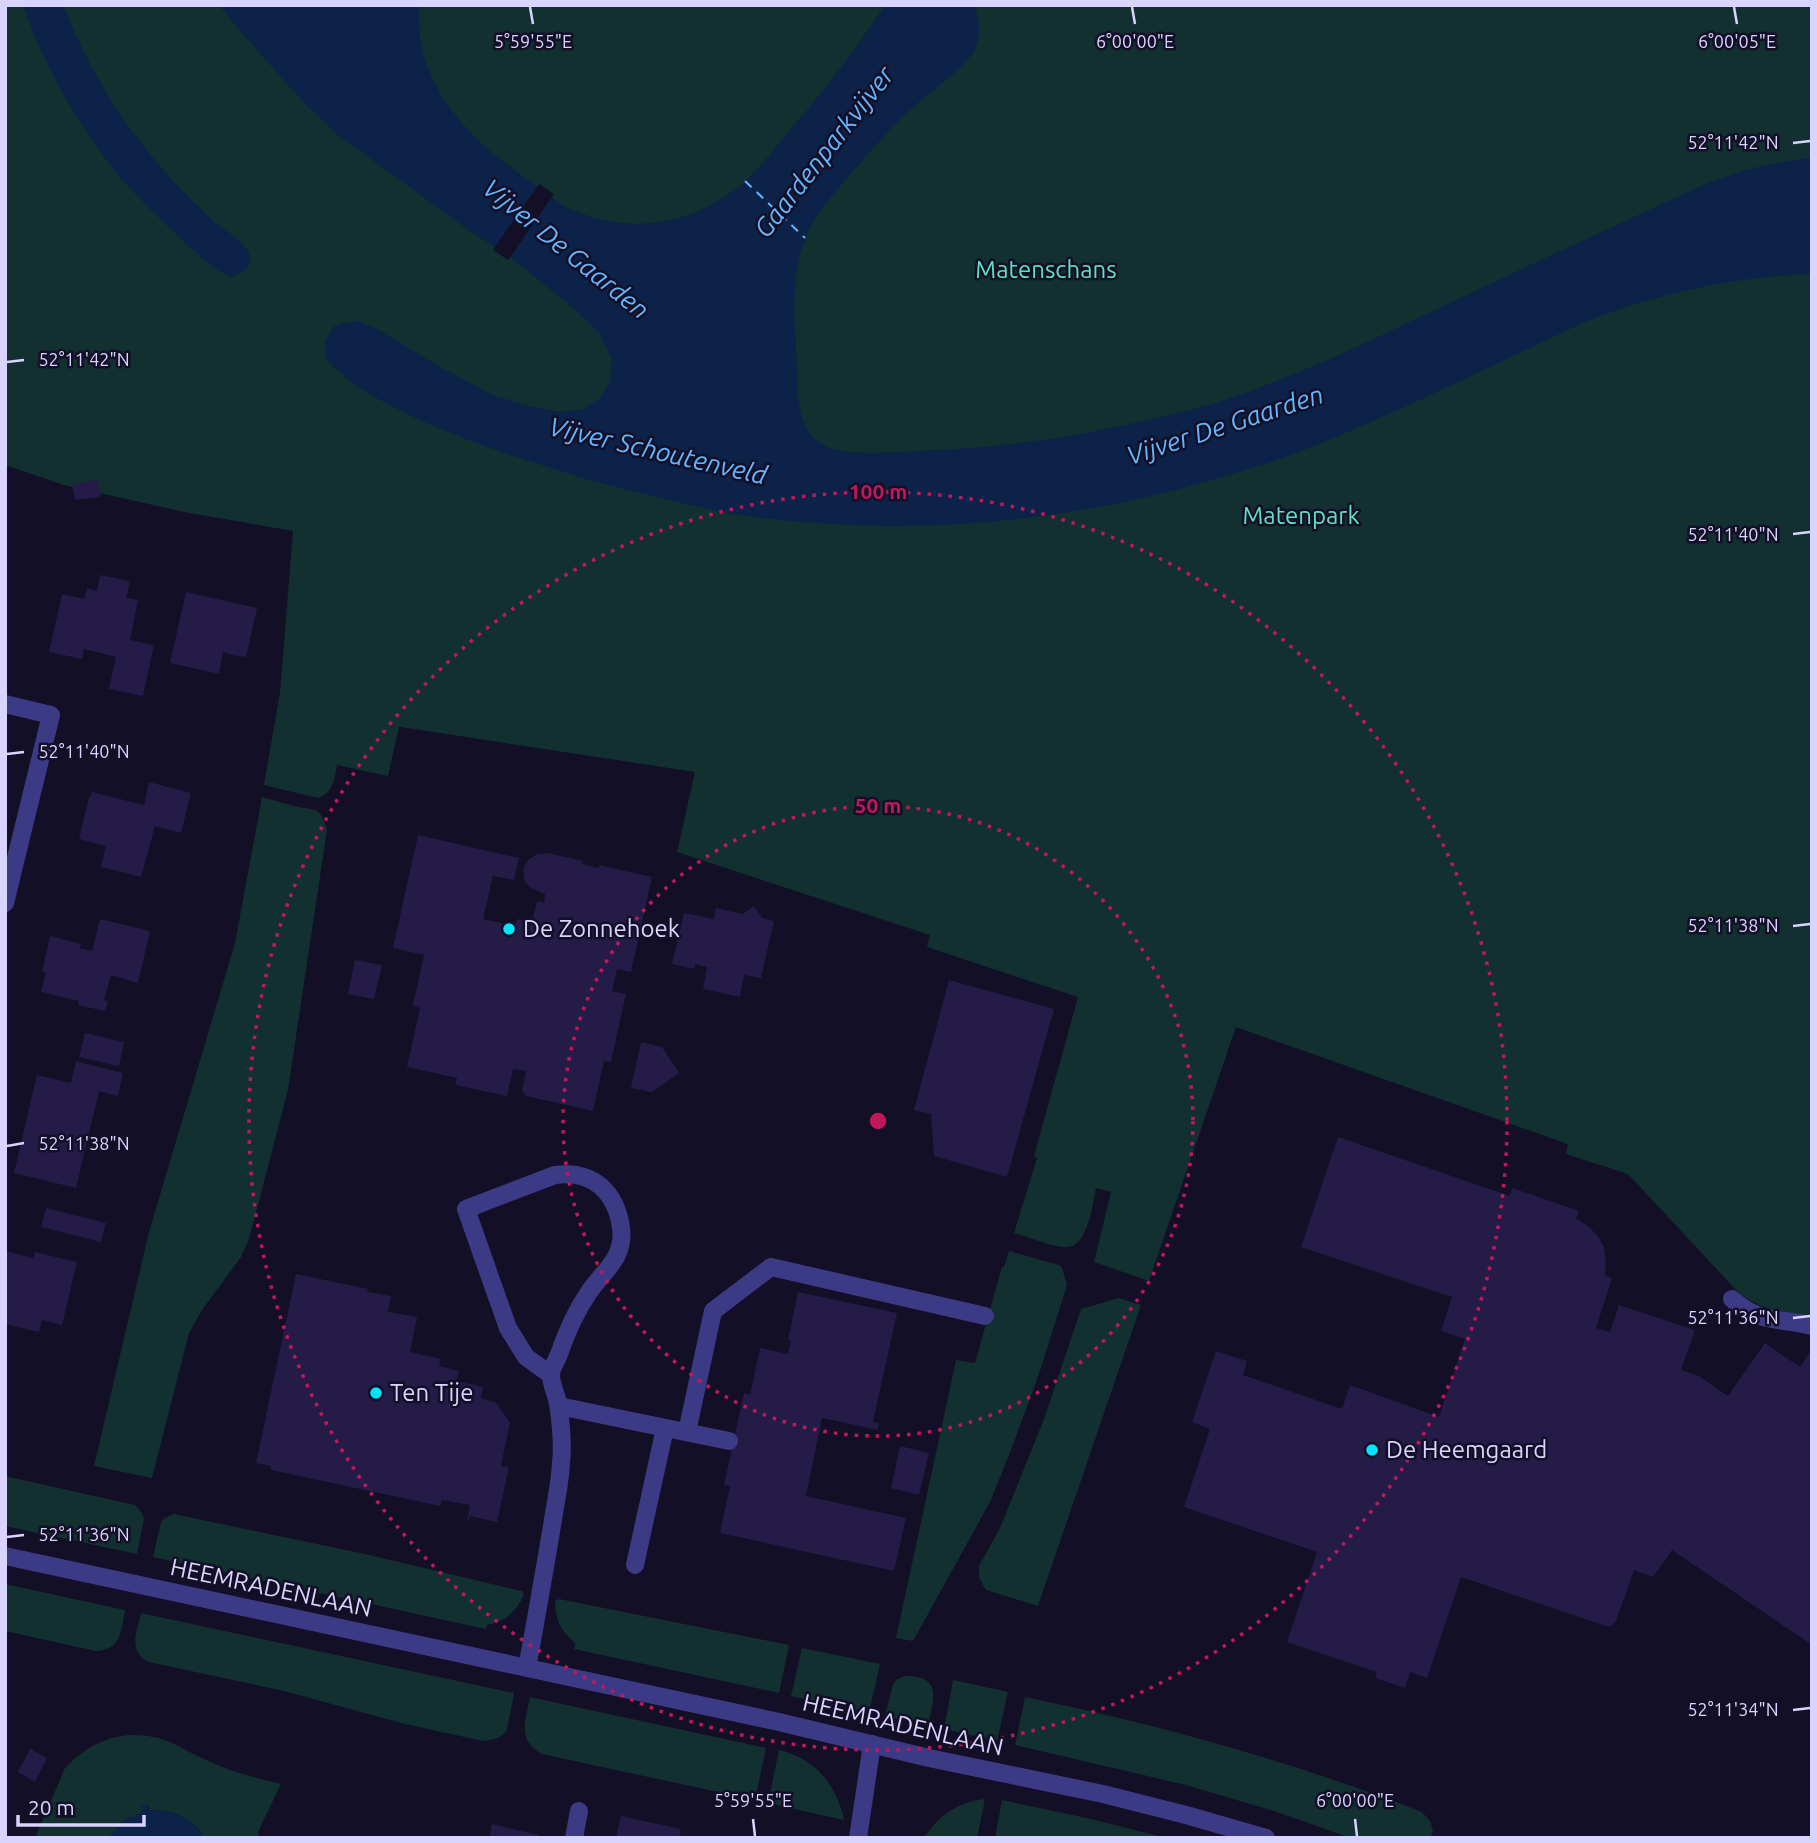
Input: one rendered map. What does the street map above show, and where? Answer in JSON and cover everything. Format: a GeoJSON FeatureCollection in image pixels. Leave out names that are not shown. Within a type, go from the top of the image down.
{"type":"FeatureCollection","features":[{"type":"Feature","properties":{"kind":"street"},"geometry":{"type":"LineString","coordinates":[[5,704],[51,715],[5,903]]}},
{"type":"Feature","properties":{"kind":"street"},"geometry":{"type":"LineString","coordinates":[[527,1668],[561,1463],[559,1406],[551,1375],[573,1316],[617,1258],[621,1244],[622,1230],[618,1214],[605,1189],[593,1180],[566,1173],[466,1209],[508,1328],[526,1357],[551,1375]]}},
{"type":"Feature","properties":{"kind":"street"},"geometry":{"type":"LineString","coordinates":[[687,1432],[713,1311],[771,1268],[985,1316]]}},
{"type":"Feature","properties":{"kind":"street"},"geometry":{"type":"LineString","coordinates":[[1732,1299],[1762,1317],[1812,1326]]}},
{"type":"Feature","properties":{"kind":"street"},"geometry":{"type":"LineString","coordinates":[[559,1406],[729,1441]]}},
{"type":"Feature","properties":{"kind":"street"},"geometry":{"type":"LineString","coordinates":[[635,1565],[665,1428]]}},
{"type":"Feature","properties":{"kind":"street","name":"HEEMRADENLAAN"},"geometry":{"type":"LineString","coordinates":[[5,1556],[1104,1794],[1266,1838]]}},
{"type":"Feature","properties":{"kind":"street"},"geometry":{"type":"LineString","coordinates":[[858,1838],[872,1744]]}},
{"type":"Feature","properties":{"kind":"street"},"geometry":{"type":"LineString","coordinates":[[574,1838],[579,1811]]}},
{"type":"Feature","properties":{"kind":"green space","name":"Matenpark"},"geometry":{"type":"Polygon","coordinates":[[[5,5],[1812,5],[1812,1317],[1782,1312],[1747,1299],[1628,1174],[1566,1154],[1568,1144],[1236,1027],[1149,1281],[1094,1262],[1111,1192],[1096,1188],[1085,1231],[1081,1239],[1069,1247],[1050,1245],[1014,1233],[1037,1158],[1034,1156],[1078,997],[927,947],[930,935],[677,852],[695,772],[399,727],[388,776],[337,765],[330,789],[318,798],[264,785],[280,692],[293,531],[184,512],[64,485],[5,465],[5,5]]]}},
{"type":"Feature","properties":{"kind":"green space"},"geometry":{"type":"Polygon","coordinates":[[[262,797],[316,810],[322,816],[327,830],[288,1090],[249,1239],[241,1257],[202,1310],[189,1333],[152,1478],[94,1466],[149,1232],[235,943],[262,797]]]}},
{"type":"Feature","properties":{"kind":"green space"},"geometry":{"type":"Polygon","coordinates":[[[1009,1251],[1059,1265],[1067,1285],[1040,1371],[990,1502],[913,1641],[896,1638],[956,1360],[975,1363],[1009,1251]]]}},
{"type":"Feature","properties":{"kind":"green space"},"geometry":{"type":"Polygon","coordinates":[[[1119,1298],[1141,1305],[1038,1606],[986,1590],[979,1578],[979,1566],[1000,1528],[1044,1419],[1081,1309],[1119,1298]]]}},
{"type":"Feature","properties":{"kind":"green space"},"geometry":{"type":"Polygon","coordinates":[[[5,1476],[135,1505],[144,1519],[137,1554],[5,1526],[5,1476]]]}},
{"type":"Feature","properties":{"kind":"green space"},"geometry":{"type":"Polygon","coordinates":[[[174,1514],[365,1554],[522,1591],[524,1595],[509,1615],[487,1625],[486,1629],[153,1557],[161,1522],[174,1514]]]}},
{"type":"Feature","properties":{"kind":"green space"},"geometry":{"type":"Polygon","coordinates":[[[5,1584],[125,1610],[119,1638],[111,1647],[96,1651],[5,1631],[5,1584]]]}},
{"type":"Feature","properties":{"kind":"green space"},"geometry":{"type":"Polygon","coordinates":[[[559,1599],[789,1645],[779,1693],[574,1649],[575,1643],[563,1630],[556,1614],[555,1601],[559,1599]]]}},
{"type":"Feature","properties":{"kind":"green space"},"geometry":{"type":"Polygon","coordinates":[[[141,1613],[514,1693],[507,1730],[500,1737],[483,1741],[405,1724],[284,1691],[149,1662],[142,1658],[136,1647],[141,1613]]]}},
{"type":"Feature","properties":{"kind":"green space"},"geometry":{"type":"Polygon","coordinates":[[[802,1648],[880,1664],[869,1713],[791,1696],[802,1648]]]}},
{"type":"Feature","properties":{"kind":"green space"},"geometry":{"type":"Polygon","coordinates":[[[905,1676],[917,1677],[931,1685],[933,1698],[928,1726],[885,1716],[893,1684],[905,1676]]]}},
{"type":"Feature","properties":{"kind":"green space"},"geometry":{"type":"Polygon","coordinates":[[[953,1680],[1008,1692],[997,1741],[944,1729],[953,1680]]]}},
{"type":"Feature","properties":{"kind":"green space"},"geometry":{"type":"Polygon","coordinates":[[[530,1697],[766,1748],[755,1800],[542,1754],[526,1736],[525,1722],[530,1697]]]}},
{"type":"Feature","properties":{"kind":"green space"},"geometry":{"type":"Polygon","coordinates":[[[1025,1697],[1226,1746],[1325,1777],[1422,1812],[1430,1821],[1433,1831],[1430,1838],[1351,1838],[1274,1811],[1186,1785],[1015,1745],[1025,1697]]]}},
{"type":"Feature","properties":{"kind":"green space"},"geometry":{"type":"Polygon","coordinates":[[[128,1735],[161,1739],[224,1768],[281,1784],[258,1832],[259,1838],[205,1838],[188,1820],[166,1811],[149,1811],[148,1805],[142,1812],[125,1820],[108,1838],[35,1838],[65,1768],[92,1746],[128,1735]]]}},
{"type":"Feature","properties":{"kind":"green space"},"geometry":{"type":"Polygon","coordinates":[[[779,1750],[814,1766],[836,1795],[844,1820],[768,1803],[779,1750]]]}},
{"type":"Feature","properties":{"kind":"green space"},"geometry":{"type":"Polygon","coordinates":[[[985,1799],[977,1838],[924,1838],[950,1811],[966,1803],[985,1799]]]}},
{"type":"Feature","properties":{"kind":"green space"},"geometry":{"type":"Polygon","coordinates":[[[1002,1800],[1091,1819],[1166,1838],[995,1838],[1002,1800]]]}},
{"type":"Feature","properties":{"kind":"water"},"geometry":{"type":"Polygon","coordinates":[[[23,5],[63,5],[88,60],[118,111],[173,180],[247,249],[250,255],[247,269],[232,277],[211,266],[124,182],[93,141],[66,98],[42,52],[23,5]]]}},
{"type":"Feature","properties":{"kind":"water"},"geometry":{"type":"Polygon","coordinates":[[[219,5],[419,5],[420,37],[431,75],[451,110],[478,140],[564,206],[586,215],[632,224],[676,219],[718,201],[738,187],[761,165],[819,95],[885,5],[974,5],[979,30],[977,42],[967,61],[901,119],[876,145],[826,204],[804,241],[795,294],[800,412],[816,439],[835,450],[878,453],[962,449],[1044,440],[1124,425],[1215,403],[1355,348],[1710,182],[1760,167],[1812,158],[1812,274],[1754,278],[1696,288],[1612,312],[1299,452],[1165,493],[1049,515],[990,522],[871,526],[741,515],[592,480],[475,442],[391,406],[360,388],[333,366],[325,358],[325,341],[333,327],[359,321],[493,395],[560,412],[582,409],[599,399],[610,381],[612,360],[600,334],[572,307],[510,257],[339,136],[304,103],[219,5]]]}},
{"type":"Feature","properties":{"kind":"water"},"geometry":{"type":"Polygon","coordinates":[[[141,1805],[147,1805],[149,1811],[166,1811],[181,1816],[194,1825],[205,1838],[108,1838],[125,1820],[142,1812],[141,1805]]]}},
{"type":"Feature","properties":{"kind":"pier"},"geometry":{"type":"Polygon","coordinates":[[[539,184],[554,194],[508,260],[493,250],[539,184]]]}},
{"type":"Feature","properties":{"kind":"building"},"geometry":{"type":"Polygon","coordinates":[[[98,480],[101,497],[75,500],[72,484],[98,480]]]}},
{"type":"Feature","properties":{"kind":"building"},"geometry":{"type":"Polygon","coordinates":[[[100,575],[130,581],[126,598],[138,600],[130,640],[154,645],[143,696],[109,689],[116,657],[84,649],[82,659],[49,652],[62,594],[84,599],[87,588],[97,591],[100,575]]]}},
{"type":"Feature","properties":{"kind":"building"},"geometry":{"type":"Polygon","coordinates":[[[186,592],[257,608],[246,657],[223,652],[219,674],[170,663],[186,592]]]}},
{"type":"Feature","properties":{"kind":"building"},"geometry":{"type":"Polygon","coordinates":[[[149,782],[191,793],[181,833],[155,826],[141,877],[101,867],[106,846],[79,839],[89,797],[92,792],[144,805],[149,782]]]}},
{"type":"Feature","properties":{"kind":"building"},"geometry":{"type":"Polygon","coordinates":[[[418,835],[519,858],[514,880],[493,876],[483,919],[515,926],[517,919],[532,922],[537,901],[544,903],[545,894],[529,887],[524,879],[523,869],[528,860],[537,854],[547,853],[583,861],[582,864],[598,868],[599,865],[652,877],[631,972],[617,969],[612,991],[626,994],[611,1062],[604,1061],[593,1111],[526,1096],[522,1090],[526,1071],[513,1069],[507,1096],[455,1085],[457,1078],[407,1067],[420,1008],[413,1006],[424,955],[393,948],[418,835]]]}},
{"type":"Feature","properties":{"kind":"building"},"geometry":{"type":"Polygon","coordinates":[[[754,906],[762,918],[774,921],[761,978],[744,975],[740,997],[703,989],[707,967],[695,964],[694,969],[672,964],[684,913],[714,919],[716,908],[743,914],[754,906]]]}},
{"type":"Feature","properties":{"kind":"building"},"geometry":{"type":"Polygon","coordinates":[[[100,919],[150,931],[138,983],[111,975],[104,1000],[108,1001],[105,1011],[78,1005],[79,1001],[41,992],[46,973],[42,972],[50,936],[81,944],[80,948],[92,951],[100,919]]]}},
{"type":"Feature","properties":{"kind":"building"},"geometry":{"type":"Polygon","coordinates":[[[355,960],[382,965],[374,999],[348,994],[355,960]]]}},
{"type":"Feature","properties":{"kind":"building"},"geometry":{"type":"Polygon","coordinates":[[[949,980],[1054,1009],[1007,1177],[934,1156],[931,1114],[914,1110],[949,980]]]}},
{"type":"Feature","properties":{"kind":"building"},"geometry":{"type":"Polygon","coordinates":[[[85,1033],[124,1042],[119,1066],[79,1057],[85,1033]]]}},
{"type":"Feature","properties":{"kind":"building"},"geometry":{"type":"Polygon","coordinates":[[[641,1042],[662,1047],[679,1073],[652,1092],[631,1088],[641,1042]]]}},
{"type":"Feature","properties":{"kind":"building"},"geometry":{"type":"Polygon","coordinates":[[[76,1061],[123,1073],[118,1096],[99,1091],[76,1188],[14,1173],[37,1075],[71,1083],[76,1061]]]}},
{"type":"Feature","properties":{"kind":"building"},"geometry":{"type":"Polygon","coordinates":[[[1338,1137],[1510,1196],[1512,1188],[1579,1211],[1576,1219],[1598,1236],[1604,1248],[1605,1276],[1612,1278],[1596,1328],[1610,1332],[1619,1305],[1695,1330],[1681,1370],[1699,1376],[1728,1396],[1765,1343],[1800,1367],[1812,1349],[1812,1645],[1672,1550],[1653,1577],[1634,1570],[1616,1621],[1611,1626],[1461,1577],[1427,1678],[1410,1672],[1405,1688],[1375,1678],[1377,1672],[1287,1642],[1317,1552],[1184,1507],[1210,1429],[1192,1422],[1216,1351],[1247,1361],[1243,1375],[1342,1409],[1350,1385],[1439,1417],[1465,1339],[1441,1331],[1452,1297],[1301,1247],[1338,1137]]]}},
{"type":"Feature","properties":{"kind":"building"},"geometry":{"type":"Polygon","coordinates":[[[46,1208],[106,1223],[101,1242],[41,1227],[46,1208]]]}},
{"type":"Feature","properties":{"kind":"building"},"geometry":{"type":"Polygon","coordinates":[[[5,1251],[33,1258],[35,1252],[77,1262],[62,1325],[42,1320],[39,1332],[5,1324],[5,1251]]]}},
{"type":"Feature","properties":{"kind":"building","name":"Ten Tije"},"geometry":{"type":"Polygon","coordinates":[[[296,1274],[391,1296],[388,1312],[417,1317],[410,1352],[441,1359],[439,1366],[459,1371],[457,1381],[483,1387],[481,1398],[496,1403],[510,1423],[501,1466],[509,1467],[497,1522],[470,1516],[468,1521],[470,1505],[442,1500],[440,1506],[271,1470],[271,1466],[256,1463],[296,1274]]]}},
{"type":"Feature","properties":{"kind":"building"},"geometry":{"type":"Polygon","coordinates":[[[798,1292],[897,1313],[873,1422],[879,1423],[878,1430],[822,1418],[806,1496],[906,1518],[894,1571],[720,1533],[730,1486],[724,1485],[744,1393],[750,1395],[760,1348],[788,1354],[791,1341],[788,1340],[798,1292]]]}},
{"type":"Feature","properties":{"kind":"building"},"geometry":{"type":"Polygon","coordinates":[[[900,1446],[929,1453],[919,1495],[891,1488],[900,1446]]]}},
{"type":"Feature","properties":{"kind":"building"},"geometry":{"type":"Polygon","coordinates":[[[30,1749],[47,1758],[35,1782],[18,1772],[30,1749]]]}},
{"type":"Feature","properties":{"kind":"building"},"geometry":{"type":"Polygon","coordinates":[[[621,1816],[681,1829],[679,1838],[616,1837],[621,1816]]]}},
{"type":"Feature","properties":{"kind":"building"},"geometry":{"type":"Polygon","coordinates":[[[492,1824],[539,1835],[538,1838],[489,1838],[492,1824]]]}},
{"type":"Feature","properties":{"kind":"ferry route"},"geometry":{"type":"LineString","coordinates":[[745,181],[805,238]]}},
{"type":"Feature","properties":{"kind":"place","name":"De Zonnehoek"},"geometry":{"type":"Point","coordinates":[509,929]}},
{"type":"Feature","properties":{"kind":"place","name":"Ten Tije"},"geometry":{"type":"Point","coordinates":[376,1393]}},
{"type":"Feature","properties":{"kind":"place","name":"De Heemgaard"},"geometry":{"type":"Point","coordinates":[1372,1450]}},
{"type":"Feature","properties":{"kind":"water label","name":"Gaardenparkvijver"},"geometry":{"type":"Point","coordinates":[824,152]}},
{"type":"Feature","properties":{"kind":"water label","name":"Vijver De Gaarden"},"geometry":{"type":"Point","coordinates":[566,249]}},
{"type":"Feature","properties":{"kind":"water label","name":"Vijver De Gaarden"},"geometry":{"type":"Point","coordinates":[1225,425]}},
{"type":"Feature","properties":{"kind":"water label","name":"Vijver Schoutenveld"},"geometry":{"type":"Point","coordinates":[658,451]}},
{"type":"Feature","properties":{"kind":"park label","name":"Matenschans"},"geometry":{"type":"Point","coordinates":[1046,270]}}]}
